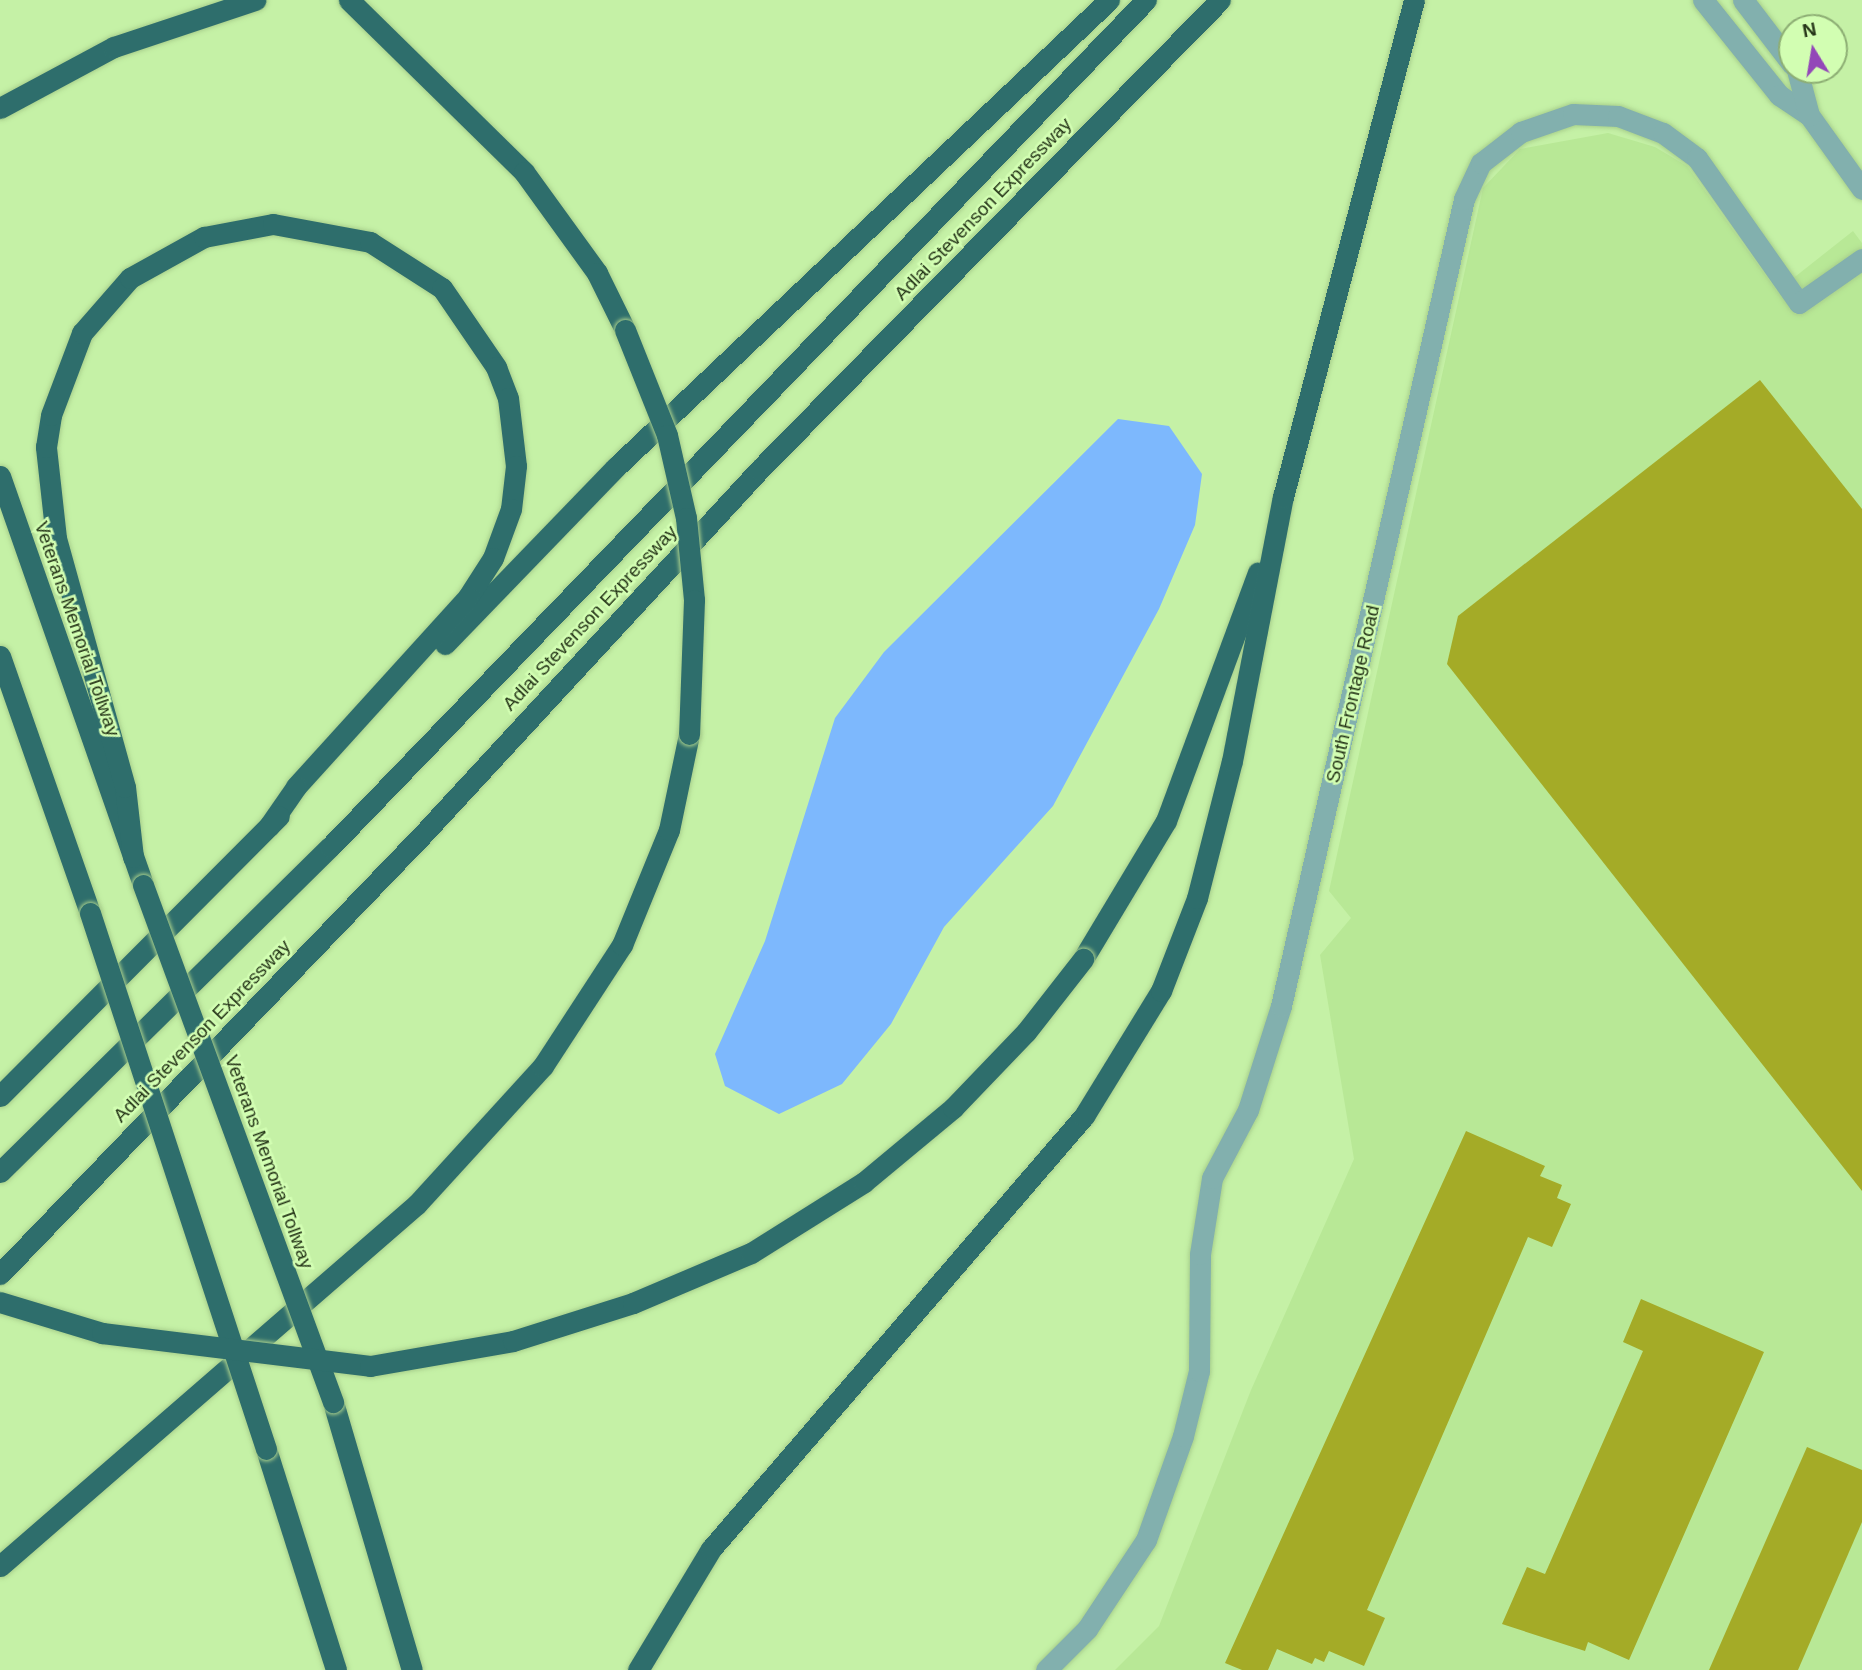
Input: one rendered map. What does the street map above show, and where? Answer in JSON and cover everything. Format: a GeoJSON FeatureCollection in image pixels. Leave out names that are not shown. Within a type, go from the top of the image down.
{"type":"FeatureCollection","features":[{"type":"Feature","properties":{"kind":"highway"},"geometry":{"type":"LineString","coordinates":[[0,108],[114,47],[255,0]]}},
{"type":"Feature","properties":{"kind":"highway"},"geometry":{"type":"LineString","coordinates":[[0,1566],[417,1205],[543,1066],[602,982],[632,923],[669,830],[689,734],[694,600],[686,518],[667,435],[625,330],[597,273],[524,172],[349,0]]}},
{"type":"Feature","properties":{"kind":"highway"},"geometry":{"type":"LineString","coordinates":[[0,1096],[269,826],[616,467],[1109,0]]}},
{"type":"Feature","properties":{"kind":"highway","name":"Adlai Stevenson Expressway"},"geometry":{"type":"LineString","coordinates":[[0,1172],[330,847],[1146,0]]}},
{"type":"Feature","properties":{"kind":"highway","name":"Adlai Stevenson Expressway"},"geometry":{"type":"LineString","coordinates":[[0,1273],[425,832],[759,470],[1220,0]]}},
{"type":"Feature","properties":{"kind":"highway"},"geometry":{"type":"LineString","coordinates":[[638,1670],[710,1549],[1084,1116],[1135,1041],[1197,898],[1232,761],[1283,497],[1414,0]]}},
{"type":"Feature","properties":{"kind":"highway"},"geometry":{"type":"LineString","coordinates":[[133,857],[125,787],[56,538],[46,447],[51,415],[82,333],[130,278],[204,237],[273,224],[370,242],[442,288],[496,367],[508,398],[516,466],[511,509],[493,558],[468,597],[269,826]]}},
{"type":"Feature","properties":{"kind":"highway","name":"Veterans Memorial Tollway"},"geometry":{"type":"LineString","coordinates":[[0,477],[143,885],[333,1402],[412,1670]]}},
{"type":"Feature","properties":{"kind":"highway"},"geometry":{"type":"LineString","coordinates":[[0,1302],[115,1335],[370,1366],[513,1341],[633,1303],[751,1253],[864,1182],[953,1108],[1026,1032],[1083,959],[1166,821],[1283,497]]}},
{"type":"Feature","properties":{"kind":"highway"},"geometry":{"type":"LineString","coordinates":[[0,656],[90,913],[336,1670]]}},
{"type":"Feature","properties":{"kind":"street"},"geometry":{"type":"LineString","coordinates":[[1703,0],[1779,95],[1809,115]]}},
{"type":"Feature","properties":{"kind":"street"},"geometry":{"type":"LineString","coordinates":[[1743,0],[1778,46]]}},
{"type":"Feature","properties":{"kind":"street"},"geometry":{"type":"LineString","coordinates":[[1801,84],[1809,115],[1862,189]]}},
{"type":"Feature","properties":{"kind":"street","name":"South Frontage Road"},"geometry":{"type":"LineString","coordinates":[[1046,1670],[1087,1629],[1146,1540],[1183,1436],[1199,1371],[1200,1254],[1212,1178],[1248,1110],[1281,1006],[1464,199],[1481,163],[1521,132],[1573,114],[1618,116],[1663,133],[1697,158],[1799,303],[1862,259]]}},
{"type":"Feature","properties":{"kind":"shaded area"},"geometry":{"type":"Polygon","coordinates":[[[1608,133],[1655,147],[1687,166],[1777,291],[1853,231],[1862,243],[1862,1670],[1115,1670],[1159,1626],[1251,1390],[1354,1159],[1320,955],[1351,918],[1329,891],[1483,188],[1520,149],[1608,133]]]}},
{"type":"Feature","properties":{"kind":"water"},"geometry":{"type":"Polygon","coordinates":[[[1118,419],[1169,426],[1202,474],[1195,525],[1159,609],[1053,806],[944,927],[891,1024],[842,1084],[779,1114],[725,1086],[715,1054],[765,941],[835,718],[884,652],[1118,419]]]}},
{"type":"Feature","properties":{"kind":"building"},"geometry":{"type":"Polygon","coordinates":[[[1760,380],[1862,509],[1862,1191],[1447,664],[1458,616],[1760,380]]]}},
{"type":"Feature","properties":{"kind":"building"},"geometry":{"type":"Polygon","coordinates":[[[1466,1131],[1545,1166],[1540,1176],[1562,1185],[1557,1198],[1571,1204],[1552,1247],[1528,1237],[1367,1610],[1385,1618],[1364,1666],[1329,1651],[1324,1662],[1315,1658],[1312,1664],[1277,1649],[1268,1670],[1242,1670],[1225,1663],[1466,1131]]]}},
{"type":"Feature","properties":{"kind":"building"},"geometry":{"type":"Polygon","coordinates":[[[1641,1299],[1764,1352],[1629,1660],[1588,1642],[1585,1651],[1502,1624],[1527,1567],[1545,1574],[1643,1351],[1623,1342],[1641,1299]]]}},
{"type":"Feature","properties":{"kind":"building"},"geometry":{"type":"Polygon","coordinates":[[[1807,1447],[1862,1470],[1862,1522],[1798,1670],[1709,1670],[1807,1447]]]}}]}
